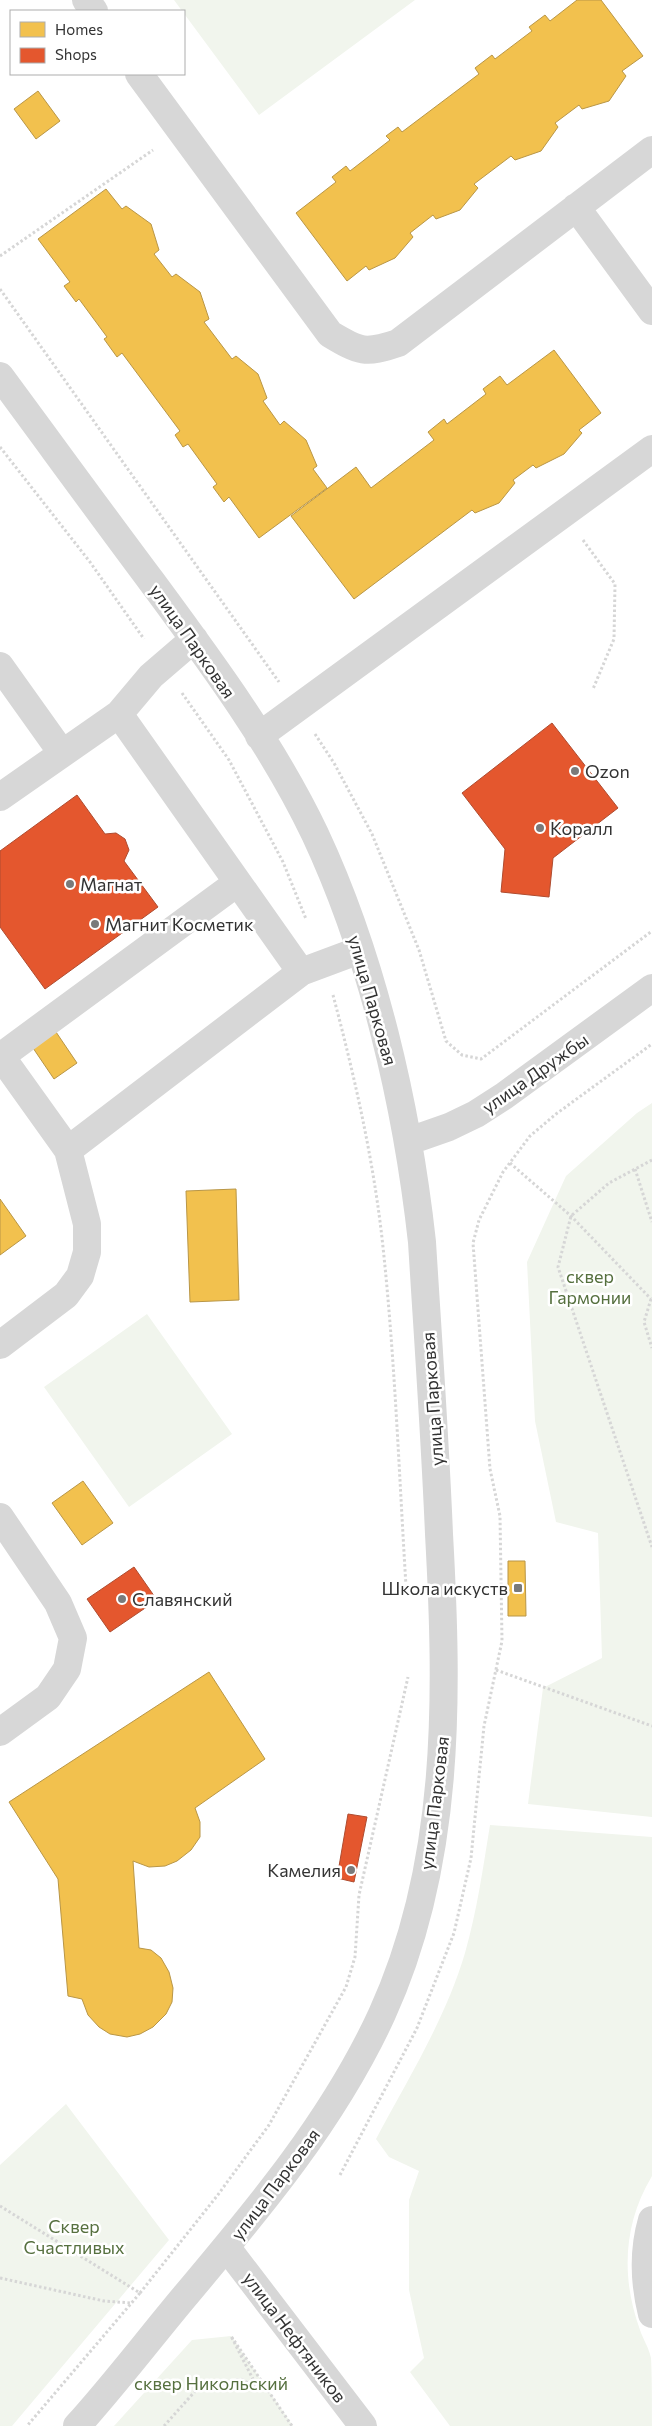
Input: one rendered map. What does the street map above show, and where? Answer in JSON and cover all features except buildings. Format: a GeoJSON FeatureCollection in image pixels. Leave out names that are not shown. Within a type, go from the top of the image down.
{"type":"FeatureCollection","features":[{"type":"Feature","properties":{"kind":"street"},"geometry":{"type":"LineString","coordinates":[[140,75],[330,334],[354,348],[373,351],[398,343],[652,150]]}},
{"type":"Feature","properties":{"kind":"street"},"geometry":{"type":"LineString","coordinates":[[576,207],[652,311]]}},
{"type":"Feature","properties":{"kind":"street","name":"улица Парковая"},"geometry":{"type":"LineString","coordinates":[[0,376],[194,639],[259,736],[289,784],[315,835],[338,889],[360,950],[391,1058],[409,1140],[422,1242],[443,1601],[444,1691],[442,1746],[432,1853],[403,1963],[382,2014],[332,2106],[303,2148],[227,2248],[77,2426]]}},
{"type":"Feature","properties":{"kind":"street"},"geometry":{"type":"LineString","coordinates":[[259,736],[652,450]]}},
{"type":"Feature","properties":{"kind":"street"},"geometry":{"type":"LineString","coordinates":[[0,797],[119,714],[151,676],[194,639]]}},
{"type":"Feature","properties":{"kind":"street"},"geometry":{"type":"LineString","coordinates":[[0,666],[62,753]]}},
{"type":"Feature","properties":{"kind":"street"},"geometry":{"type":"LineString","coordinates":[[119,714],[237,883],[313,968]]}},
{"type":"Feature","properties":{"kind":"street"},"geometry":{"type":"LineString","coordinates":[[0,1345],[66,1295],[80,1276],[87,1252],[87,1224],[68,1150],[0,1056],[237,883]]}},
{"type":"Feature","properties":{"kind":"street"},"geometry":{"type":"LineString","coordinates":[[68,1150],[313,968],[360,950]]}},
{"type":"Feature","properties":{"kind":"street","name":"улица Дружбы"},"geometry":{"type":"LineString","coordinates":[[409,1140],[449,1127],[497,1101],[652,988]]}},
{"type":"Feature","properties":{"kind":"street"},"geometry":{"type":"LineString","coordinates":[[0,1517],[58,1604],[73,1638],[67,1669],[48,1697],[0,1732]]}},
{"type":"Feature","properties":{"kind":"street"},"geometry":{"type":"LineString","coordinates":[[652,2220],[645,2244],[646,2292],[652,2314]]}},
{"type":"Feature","properties":{"kind":"street","name":"улица Нефтяников"},"geometry":{"type":"LineString","coordinates":[[227,2248],[363,2426]]}},
{"type":"Feature","properties":{"kind":"path"},"geometry":{"type":"LineString","coordinates":[[0,256],[180,130]]}},
{"type":"Feature","properties":{"kind":"path"},"geometry":{"type":"LineString","coordinates":[[0,447],[90,562],[229,760],[283,862],[313,968],[353,1068],[383,1246],[392,1354],[406,1593]]}},
{"type":"Feature","properties":{"kind":"path"},"geometry":{"type":"LineString","coordinates":[[594,689],[614,639],[615,584],[598,562]]}},
{"type":"Feature","properties":{"kind":"path"},"geometry":{"type":"LineString","coordinates":[[481,1059],[652,932]]}},
{"type":"Feature","properties":{"kind":"path"},"geometry":{"type":"LineString","coordinates":[[473,1243],[479,1220],[510,1163],[530,1136],[556,1114],[652,1044]]}},
{"type":"Feature","properties":{"kind":"path"},"geometry":{"type":"LineString","coordinates":[[652,1160],[609,1183],[571,1216],[558,1267],[652,1547]]}},
{"type":"Feature","properties":{"kind":"path"},"geometry":{"type":"LineString","coordinates":[[510,1163],[571,1216],[652,1299],[644,1322],[652,1348]]}},
{"type":"Feature","properties":{"kind":"path"},"geometry":{"type":"LineString","coordinates":[[635,1169],[652,1222]]}},
{"type":"Feature","properties":{"kind":"path"},"geometry":{"type":"LineString","coordinates":[[28,2426],[132,2304],[217,2196],[269,2125],[346,1987],[355,1957],[359,1895],[407,1684],[408,1669]]}},
{"type":"Feature","properties":{"kind":"path"},"geometry":{"type":"LineString","coordinates":[[496,1670],[652,1726]]}},
{"type":"Feature","properties":{"kind":"path"},"geometry":{"type":"LineString","coordinates":[[0,2206],[140,2293]]}},
{"type":"Feature","properties":{"kind":"path"},"geometry":{"type":"LineString","coordinates":[[0,2278],[104,2301],[132,2304]]}},
{"type":"Feature","properties":{"kind":"path"},"geometry":{"type":"LineString","coordinates":[[164,2426],[198,2388],[241,2379],[258,2389],[231,2336],[292,2426]]}},
{"type":"Feature","properties":{"kind":"green space"},"geometry":{"type":"Polygon","coordinates":[[[174,0],[415,0],[259,115],[185,15],[185,10],[181,10],[174,0]]]}},
{"type":"Feature","properties":{"kind":"green space","name":"сквер Гармонии"},"geometry":{"type":"Polygon","coordinates":[[[652,1103],[652,1817],[528,1804],[543,1688],[602,1658],[598,1533],[556,1522],[535,1421],[527,1262],[566,1176],[637,1113],[652,1103]]]}},
{"type":"Feature","properties":{"kind":"green space"},"geometry":{"type":"Polygon","coordinates":[[[147,1314],[232,1434],[129,1507],[44,1387],[147,1314]]]}},
{"type":"Feature","properties":{"kind":"green space"},"geometry":{"type":"Polygon","coordinates":[[[490,1825],[652,1837],[652,2176],[642,2194],[630,2232],[628,2271],[634,2310],[651,2358],[652,2426],[450,2426],[410,2372],[424,2358],[409,2290],[409,2200],[419,2171],[389,2157],[376,2139],[437,2025],[457,1977],[473,1921],[490,1825]]]}},
{"type":"Feature","properties":{"kind":"green space","name":"Сквер Счастливых"},"geometry":{"type":"Polygon","coordinates":[[[66,2104],[169,2240],[12,2426],[0,2426],[0,2165],[66,2104]]]}},
{"type":"Feature","properties":{"kind":"green space","name":"сквер Никольский"},"geometry":{"type":"Polygon","coordinates":[[[231,2336],[293,2426],[114,2426],[192,2340],[231,2336]]]}},
{"type":"Feature","properties":{"kind":"place","name":"Ozon"},"geometry":{"type":"Point","coordinates":[575,771]}},
{"type":"Feature","properties":{"kind":"place","name":"Коралл"},"geometry":{"type":"Point","coordinates":[540,828]}},
{"type":"Feature","properties":{"kind":"place","name":"Магнат"},"geometry":{"type":"Point","coordinates":[70,884]}},
{"type":"Feature","properties":{"kind":"place","name":"Магнит Косметик"},"geometry":{"type":"Point","coordinates":[95,924]}},
{"type":"Feature","properties":{"kind":"place","name":"Школа искуств"},"geometry":{"type":"Point","coordinates":[518,1588]}},
{"type":"Feature","properties":{"kind":"place","name":"Славянский"},"geometry":{"type":"Point","coordinates":[122,1599]}},
{"type":"Feature","properties":{"kind":"place","name":"Камелия"},"geometry":{"type":"Point","coordinates":[351,1870]}}]}
